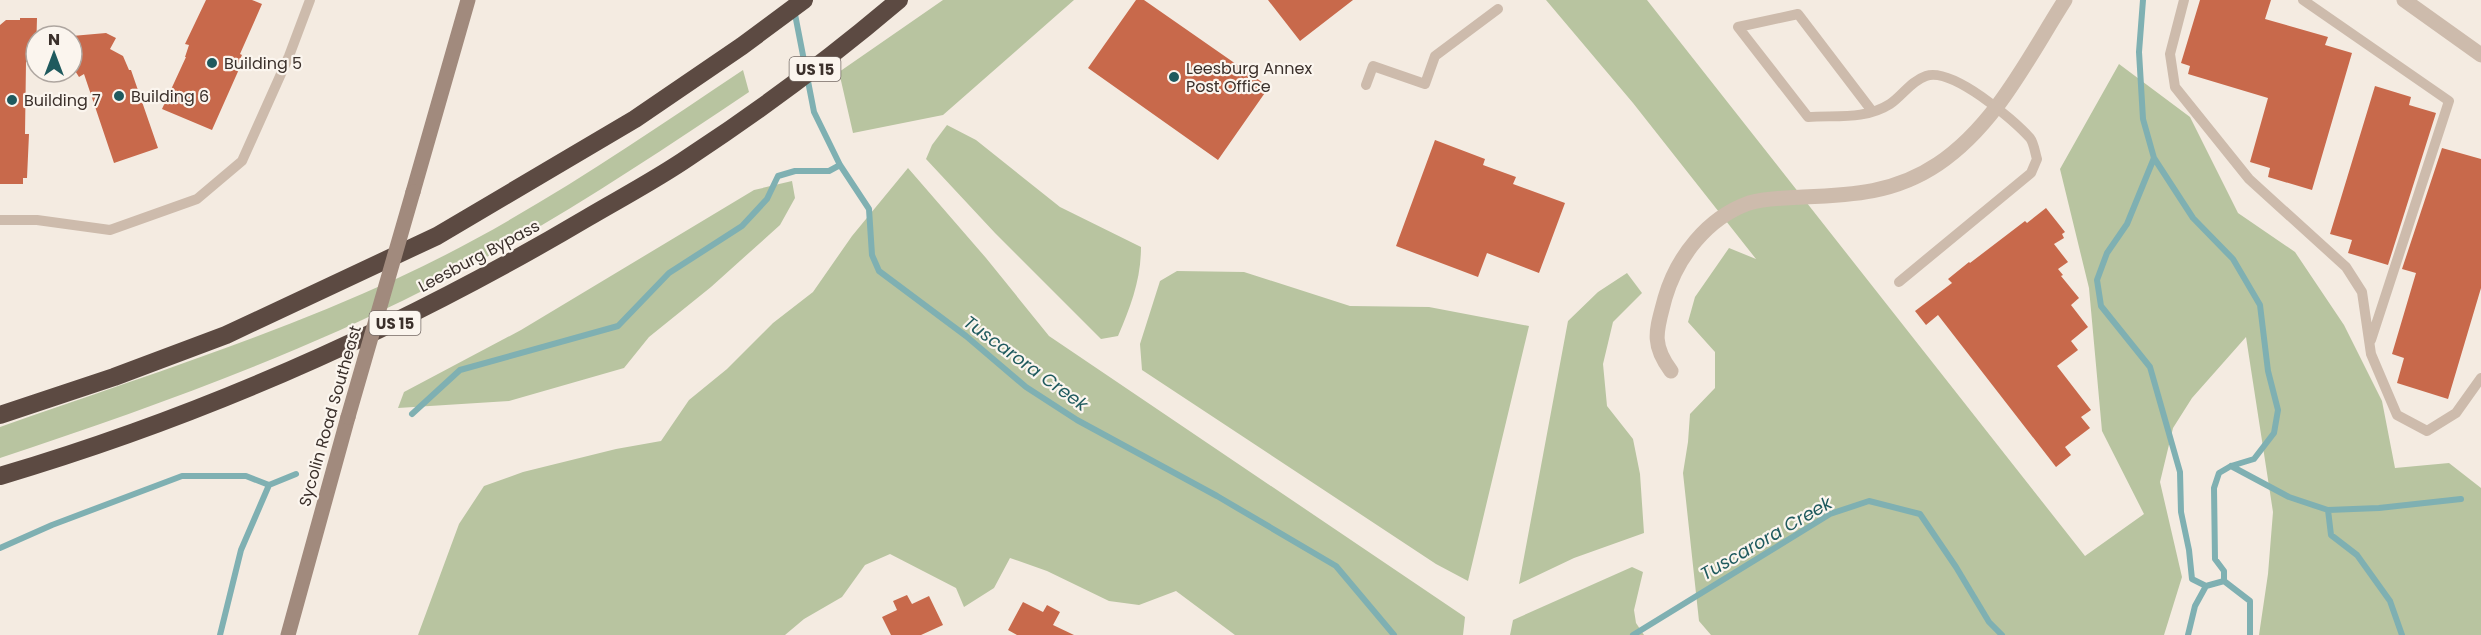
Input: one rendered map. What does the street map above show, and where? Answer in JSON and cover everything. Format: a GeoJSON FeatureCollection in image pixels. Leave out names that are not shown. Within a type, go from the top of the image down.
{"type":"FeatureCollection","features":[{"type":"Feature","properties":{"kind":"highway"},"geometry":{"type":"LineString","coordinates":[[0,416],[226,335],[437,236],[635,119],[742,46],[804,0]]}},
{"type":"Feature","properties":{"kind":"highway","name":"Leesburg Bypass"},"geometry":{"type":"LineString","coordinates":[[0,476],[107,442],[197,408],[398,322],[548,242],[688,159],[816,69],[899,0]]}},
{"type":"Feature","properties":{"kind":"main road","name":"Sycolin Road Southeast"},"geometry":{"type":"LineString","coordinates":[[288,635],[468,0]]}},
{"type":"Feature","properties":{"kind":"street"},"geometry":{"type":"LineString","coordinates":[[1671,371],[1662,359],[1656,338],[1672,276],[1689,248],[1716,222],[1749,203],[1784,198],[1857,195],[1914,179],[1963,146],[1997,107],[2065,0]]}},
{"type":"Feature","properties":{"kind":"street"},"geometry":{"type":"LineString","coordinates":[[2404,0],[2481,55]]}},
{"type":"Feature","properties":{"kind":"lane"},"geometry":{"type":"LineString","coordinates":[[0,220],[37,220],[110,230],[197,199],[242,161],[289,56],[310,0]]}},
{"type":"Feature","properties":{"kind":"lane"},"geometry":{"type":"LineString","coordinates":[[2184,0],[2170,54],[2175,87],[2249,179],[2346,267],[2362,292],[2371,354],[2397,415],[2427,430],[2456,413],[2481,378]]}},
{"type":"Feature","properties":{"kind":"lane"},"geometry":{"type":"LineString","coordinates":[[2303,0],[2449,101],[2370,343]]}},
{"type":"Feature","properties":{"kind":"lane"},"geometry":{"type":"LineString","coordinates":[[1366,85],[1373,66],[1425,84],[1435,56],[1498,9]]}},
{"type":"Feature","properties":{"kind":"lane"},"geometry":{"type":"LineString","coordinates":[[1872,111],[1797,14],[1738,27],[1808,117],[1855,116],[1872,111],[1889,105],[1927,75],[1942,75],[1997,107],[2032,140],[2037,159],[2031,173],[1899,282]]}},
{"type":"Feature","properties":{"kind":"green space"},"geometry":{"type":"Polygon","coordinates":[[[943,0],[1074,0],[943,115],[853,133],[839,72],[943,0]]]}},
{"type":"Feature","properties":{"kind":"green space"},"geometry":{"type":"Polygon","coordinates":[[[1546,0],[1647,0],[2085,556],[2144,514],[2102,431],[2089,288],[2060,169],[2119,64],[2190,117],[2238,213],[2295,252],[2344,325],[2382,401],[2395,468],[2449,463],[2481,488],[2481,635],[2259,635],[2268,574],[2273,512],[2246,337],[2192,398],[2173,428],[2160,482],[2182,577],[2164,635],[1711,635],[1699,621],[1683,473],[1690,414],[1715,388],[1715,352],[1688,322],[1695,297],[1729,248],[1756,259],[1633,103],[1546,0]]]}},
{"type":"Feature","properties":{"kind":"green space"},"geometry":{"type":"Polygon","coordinates":[[[743,70],[749,92],[549,221],[424,290],[321,339],[215,382],[0,458],[0,427],[251,339],[398,278],[532,207],[617,154],[743,70]]]}},
{"type":"Feature","properties":{"kind":"green space"},"geometry":{"type":"Polygon","coordinates":[[[947,125],[976,140],[1060,207],[1141,247],[1134,292],[1118,336],[1101,339],[995,233],[926,159],[932,145],[947,125]]]}},
{"type":"Feature","properties":{"kind":"green space"},"geometry":{"type":"Polygon","coordinates":[[[908,168],[986,258],[1049,336],[1465,617],[1463,635],[1235,635],[1176,591],[1139,605],[1109,601],[1047,571],[1010,558],[994,588],[964,607],[956,588],[890,554],[865,565],[842,597],[804,619],[785,635],[418,635],[459,524],[484,486],[523,472],[616,449],[661,441],[689,400],[727,369],[773,323],[813,292],[852,236],[908,168]]]}},
{"type":"Feature","properties":{"kind":"green space"},"geometry":{"type":"Polygon","coordinates":[[[792,181],[795,198],[780,225],[711,287],[649,337],[624,368],[509,401],[398,408],[404,392],[521,330],[754,190],[792,181]]]}},
{"type":"Feature","properties":{"kind":"green space"},"geometry":{"type":"Polygon","coordinates":[[[1177,271],[1244,272],[1350,306],[1429,307],[1529,326],[1468,581],[1436,564],[1142,370],[1140,344],[1160,281],[1177,271]]]}},
{"type":"Feature","properties":{"kind":"green space"},"geometry":{"type":"Polygon","coordinates":[[[1627,273],[1642,293],[1613,322],[1603,364],[1607,406],[1633,439],[1640,474],[1644,533],[1574,558],[1519,584],[1568,321],[1598,292],[1627,273]]]}},
{"type":"Feature","properties":{"kind":"green space"},"geometry":{"type":"Polygon","coordinates":[[[1632,567],[1643,572],[1634,610],[1636,623],[1644,635],[1510,635],[1513,620],[1632,567]]]}},
{"type":"Feature","properties":{"kind":"building","name":"Building 5"},"geometry":{"type":"Polygon","coordinates":[[[206,0],[252,0],[262,4],[240,54],[242,55],[237,66],[240,67],[212,130],[162,109],[186,57],[189,45],[185,44],[206,0]]]}},
{"type":"Feature","properties":{"kind":"building"},"geometry":{"type":"Polygon","coordinates":[[[1136,0],[1144,0],[1269,87],[1218,160],[1088,68],[1136,0]]]}},
{"type":"Feature","properties":{"kind":"building"},"geometry":{"type":"Polygon","coordinates":[[[1268,0],[1353,0],[1300,41],[1268,0]]]}},
{"type":"Feature","properties":{"kind":"building"},"geometry":{"type":"Polygon","coordinates":[[[2200,0],[2271,0],[2265,19],[2328,37],[2325,45],[2352,53],[2312,190],[2268,177],[2270,168],[2250,162],[2268,98],[2188,74],[2190,66],[2181,63],[2200,0]]]}},
{"type":"Feature","properties":{"kind":"building","name":"Building 7"},"geometry":{"type":"Polygon","coordinates":[[[20,18],[37,18],[37,24],[24,24],[25,134],[29,134],[27,178],[23,178],[23,184],[0,184],[0,25],[6,20],[20,20],[20,18]]]}},
{"type":"Feature","properties":{"kind":"building","name":"Building 6"},"geometry":{"type":"Polygon","coordinates":[[[106,33],[116,38],[110,49],[123,56],[131,70],[158,148],[114,163],[84,74],[84,35],[106,33]]]}},
{"type":"Feature","properties":{"kind":"building"},"geometry":{"type":"Polygon","coordinates":[[[2375,86],[2411,97],[2409,105],[2436,113],[2388,265],[2348,253],[2352,240],[2330,234],[2375,86]]]}},
{"type":"Feature","properties":{"kind":"building"},"geometry":{"type":"Polygon","coordinates":[[[1435,140],[1485,159],[1483,165],[1516,177],[1513,184],[1565,203],[1539,273],[1487,253],[1478,277],[1396,246],[1435,140]]]}},
{"type":"Feature","properties":{"kind":"building"},"geometry":{"type":"Polygon","coordinates":[[[2442,148],[2481,159],[2481,288],[2448,399],[2397,383],[2404,358],[2392,354],[2416,273],[2402,269],[2442,148]]]}},
{"type":"Feature","properties":{"kind":"building"},"geometry":{"type":"Polygon","coordinates":[[[2046,208],[2065,232],[2062,234],[2064,238],[2054,244],[2068,262],[2058,269],[2079,298],[2071,305],[2088,327],[2071,341],[2078,350],[2057,366],[2091,410],[2081,417],[2090,428],[2065,447],[2071,455],[2056,467],[1938,315],[1926,325],[1915,311],[1952,283],[1948,279],[1969,262],[2046,208]]]}},
{"type":"Feature","properties":{"kind":"building"},"geometry":{"type":"Polygon","coordinates":[[[907,595],[912,604],[929,596],[943,625],[921,635],[891,635],[882,617],[897,610],[893,601],[907,595]]]}},
{"type":"Feature","properties":{"kind":"building"},"geometry":{"type":"Polygon","coordinates":[[[1023,602],[1043,612],[1047,605],[1060,612],[1053,625],[1074,635],[1017,635],[1008,630],[1023,602]]]}},
{"type":"Feature","properties":{"kind":"waterway"},"geometry":{"type":"LineString","coordinates":[[2143,0],[2139,52],[2143,119],[2154,158],[2193,218],[2233,259],[2260,305],[2268,371],[2278,410],[2274,433],[2254,459],[2231,466],[2219,473],[2214,488],[2215,559],[2224,571],[2224,581],[2250,601],[2250,635]]}},
{"type":"Feature","properties":{"kind":"waterway","name":"Tuscarora Creek"},"geometry":{"type":"LineString","coordinates":[[794,9],[814,112],[840,165],[869,209],[872,255],[879,271],[966,336],[1026,387],[1077,420],[1217,496],[1336,566],[1394,635]]}},
{"type":"Feature","properties":{"kind":"waterway"},"geometry":{"type":"LineString","coordinates":[[2154,158],[2127,224],[2107,253],[2097,280],[2101,306],[2150,367],[2180,472],[2181,512],[2192,579],[2206,586],[2224,581]]}},
{"type":"Feature","properties":{"kind":"waterway"},"geometry":{"type":"LineString","coordinates":[[412,414],[460,370],[618,326],[669,273],[742,226],[767,199],[778,176],[795,171],[829,171],[840,165]]}},
{"type":"Feature","properties":{"kind":"waterway"},"geometry":{"type":"LineString","coordinates":[[2231,466],[2289,497],[2328,510],[2379,508],[2461,499]]}},
{"type":"Feature","properties":{"kind":"waterway"},"geometry":{"type":"LineString","coordinates":[[0,548],[52,525],[182,476],[246,476],[269,485],[296,474]]}},
{"type":"Feature","properties":{"kind":"waterway"},"geometry":{"type":"LineString","coordinates":[[220,635],[241,550],[269,485]]}},
{"type":"Feature","properties":{"kind":"waterway","name":"Tuscarora Creek"},"geometry":{"type":"LineString","coordinates":[[1633,635],[1830,514],[1869,501],[1920,514],[1956,567],[1989,622],[2002,635]]}},
{"type":"Feature","properties":{"kind":"waterway"},"geometry":{"type":"LineString","coordinates":[[2328,510],[2331,535],[2357,555],[2390,601],[2402,635]]}},
{"type":"Feature","properties":{"kind":"waterway"},"geometry":{"type":"LineString","coordinates":[[2188,635],[2195,606],[2206,586]]}},
{"type":"Feature","properties":{"kind":"place","name":"Building 5"},"geometry":{"type":"Point","coordinates":[212,63]}},
{"type":"Feature","properties":{"kind":"place","name":"Leesburg Annex Post Office"},"geometry":{"type":"Point","coordinates":[1174,77]}},
{"type":"Feature","properties":{"kind":"place","name":"Building 6"},"geometry":{"type":"Point","coordinates":[119,96]}},
{"type":"Feature","properties":{"kind":"place","name":"Building 7"},"geometry":{"type":"Point","coordinates":[12,100]}}]}
